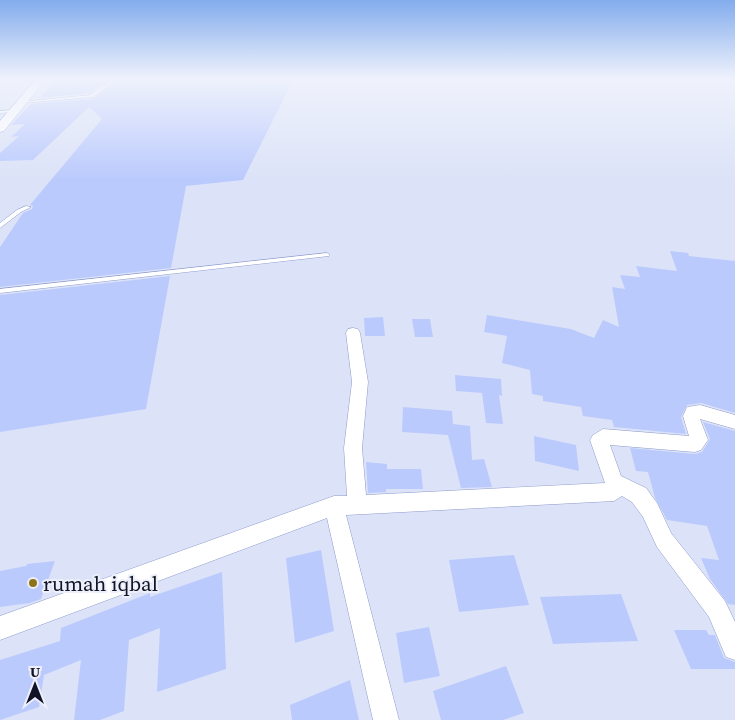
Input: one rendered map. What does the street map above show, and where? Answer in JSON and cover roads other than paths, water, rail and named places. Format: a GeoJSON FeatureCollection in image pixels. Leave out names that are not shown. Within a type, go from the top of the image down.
{"type":"FeatureCollection","features":[{"type":"Feature","properties":{"kind":"main road"},"geometry":{"type":"LineString","coordinates":[[0,128],[14,112]]}},
{"type":"Feature","properties":{"kind":"street"},"geometry":{"type":"LineString","coordinates":[[353,333],[360,382],[353,448],[357,505]]}},
{"type":"Feature","properties":{"kind":"street"},"geometry":{"type":"LineString","coordinates":[[0,628],[334,506],[614,492],[614,482],[600,448],[599,440],[603,437],[695,444],[699,440],[691,416],[693,412],[700,412],[735,422]]}},
{"type":"Feature","properties":{"kind":"street"},"geometry":{"type":"LineString","coordinates":[[614,482],[639,495],[650,510],[664,540],[717,610],[735,648]]}},
{"type":"Feature","properties":{"kind":"street"},"geometry":{"type":"LineString","coordinates":[[334,506],[386,720]]}},
{"type":"Feature","properties":{"kind":"lane"},"geometry":{"type":"LineString","coordinates":[[0,226],[19,211],[28,207]]}},
{"type":"Feature","properties":{"kind":"lane"},"geometry":{"type":"LineString","coordinates":[[0,291],[328,255]]}},
{"type":"Feature","properties":{"kind":"place","name":"rumah iqbal"},"geometry":{"type":"Point","coordinates":[33,583]}}]}
